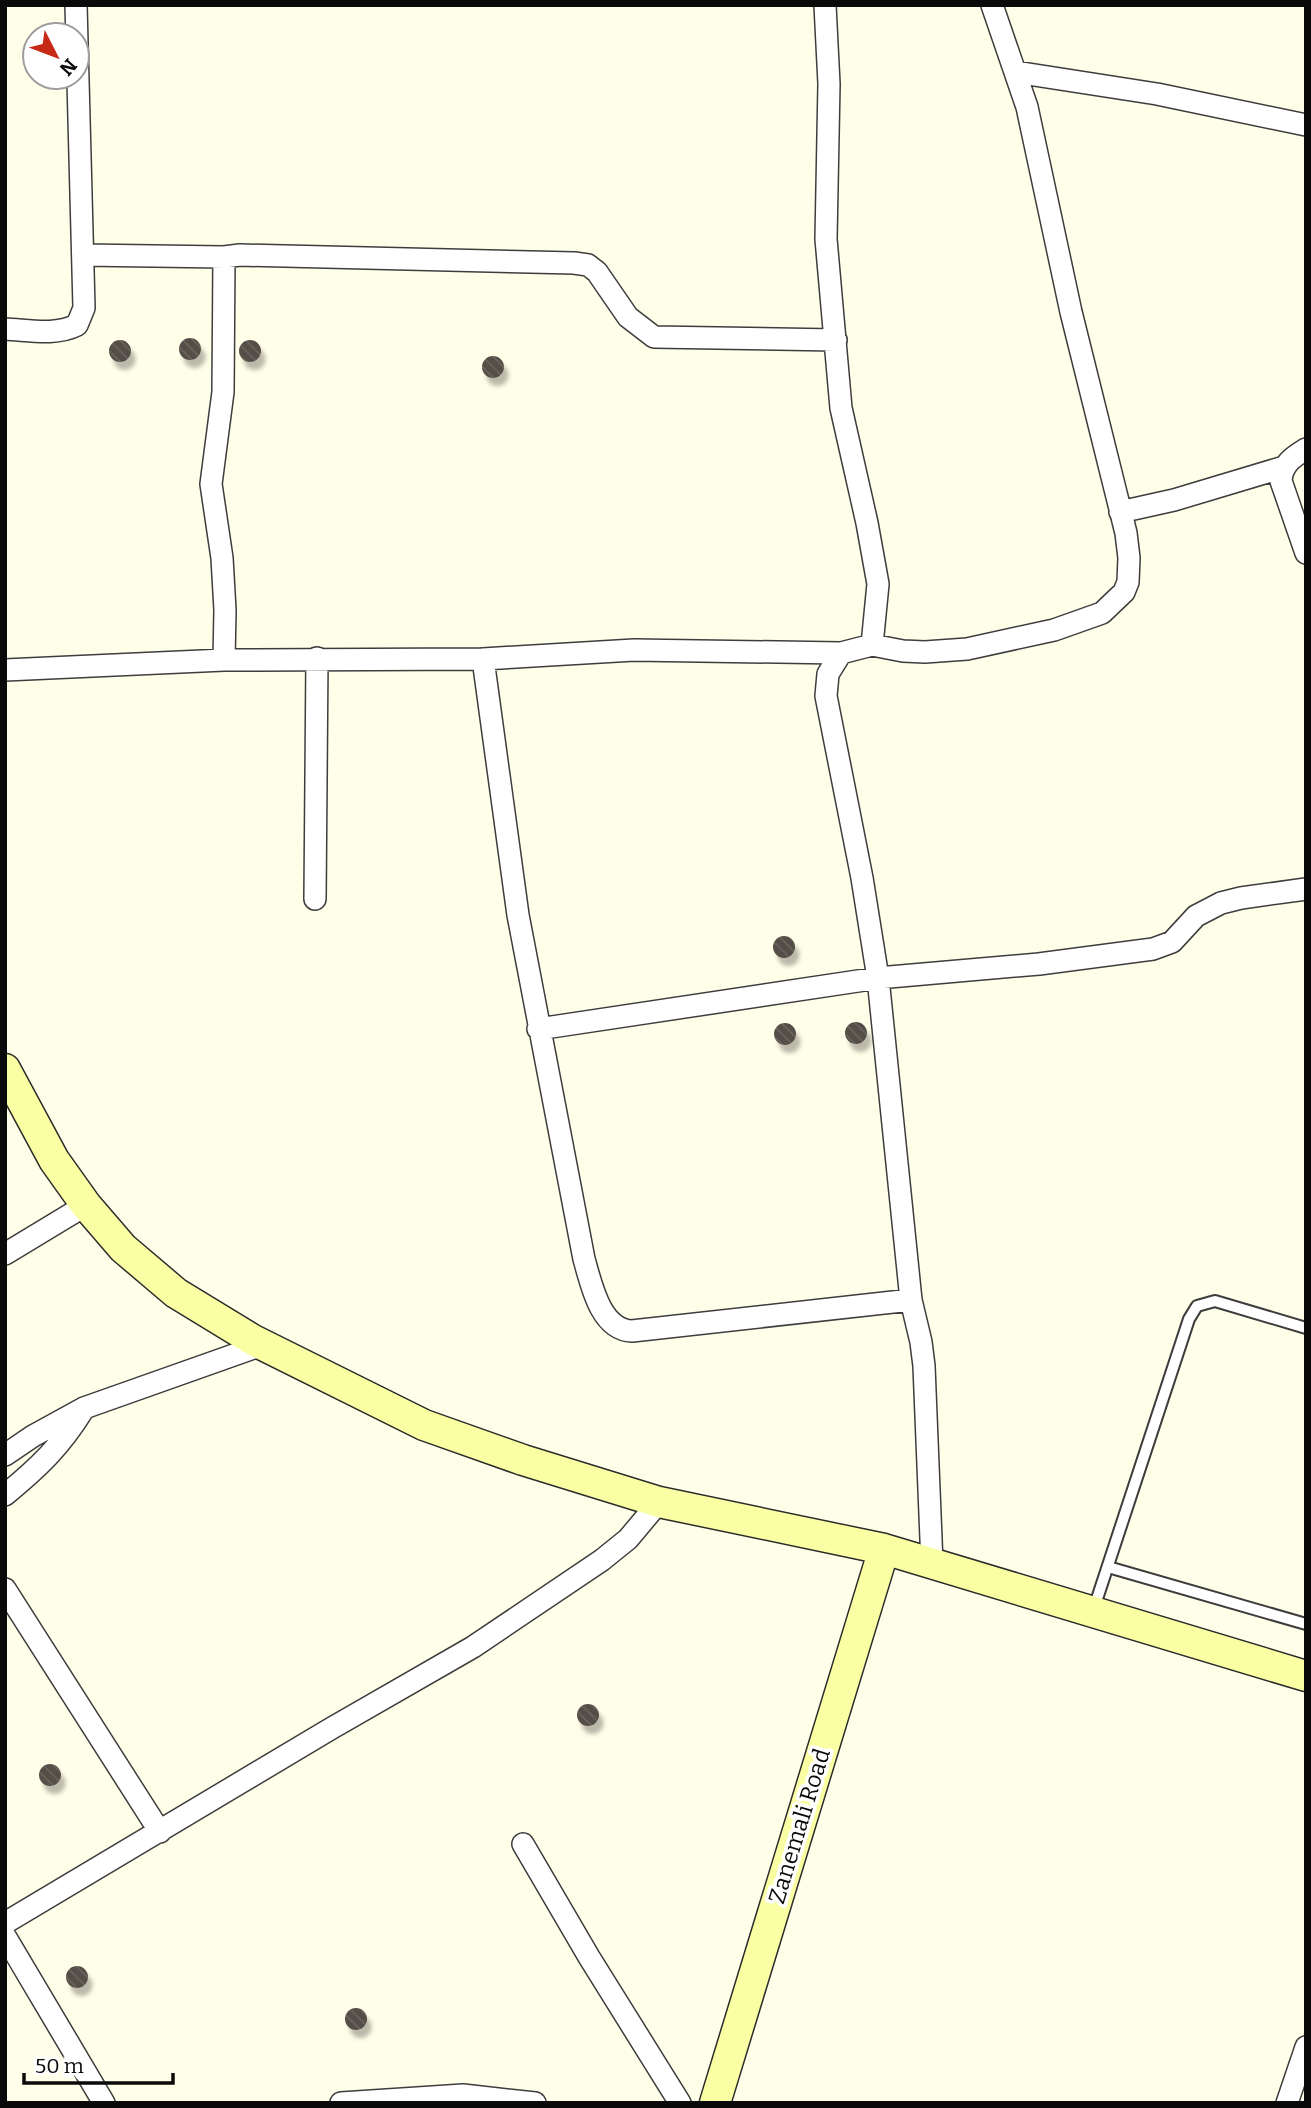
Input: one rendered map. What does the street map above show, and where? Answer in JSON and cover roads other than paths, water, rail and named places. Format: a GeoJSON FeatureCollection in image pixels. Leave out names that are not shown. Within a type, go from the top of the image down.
{"type":"FeatureCollection","features":[{"type":"Feature","properties":{"kind":"street"},"geometry":{"type":"LineString","coordinates":[[5,329],[56,332],[77,325],[84,308],[76,5]]}},
{"type":"Feature","properties":{"kind":"street"},"geometry":{"type":"LineString","coordinates":[[825,5],[829,84],[826,239],[841,408],[878,584],[872,645]]}},
{"type":"Feature","properties":{"kind":"street"},"geometry":{"type":"LineString","coordinates":[[5,670],[224,660],[483,659],[634,650],[841,653],[872,645],[914,652],[967,649],[1054,630],[1102,613],[1124,592],[1128,582],[1129,558],[1071,312],[1027,107],[992,5]]}},
{"type":"Feature","properties":{"kind":"street"},"geometry":{"type":"LineString","coordinates":[[1016,72],[1157,94],[1306,125]]}},
{"type":"Feature","properties":{"kind":"street"},"geometry":{"type":"LineString","coordinates":[[83,255],[399,259],[588,265],[604,279],[628,317],[654,337],[836,340]]}},
{"type":"Feature","properties":{"kind":"street"},"geometry":{"type":"LineString","coordinates":[[224,257],[223,392],[211,484],[222,558],[224,660]]}},
{"type":"Feature","properties":{"kind":"street"},"geometry":{"type":"LineString","coordinates":[[1120,512],[1174,500],[1284,467],[1306,449]]}},
{"type":"Feature","properties":{"kind":"street"},"geometry":{"type":"LineString","coordinates":[[1284,467],[1281,474],[1282,487],[1306,553]]}},
{"type":"Feature","properties":{"kind":"street"},"geometry":{"type":"LineString","coordinates":[[841,653],[828,674],[826,696],[862,878],[878,978],[911,1300],[924,1366],[932,1564]]}},
{"type":"Feature","properties":{"kind":"street"},"geometry":{"type":"LineString","coordinates":[[315,899],[317,658]]}},
{"type":"Feature","properties":{"kind":"street"},"geometry":{"type":"LineString","coordinates":[[483,659],[518,915],[538,1028],[584,1259],[600,1305],[613,1325],[618,1329],[632,1331],[911,1300]]}},
{"type":"Feature","properties":{"kind":"street"},"geometry":{"type":"LineString","coordinates":[[538,1028],[878,978],[1040,964],[1153,949],[1172,942],[1196,916],[1221,903],[1306,889]]}},
{"type":"Feature","properties":{"kind":"street"},"geometry":{"type":"LineString","coordinates":[[5,1069],[54,1160],[86,1205],[124,1248],[176,1293],[188,1303],[262,1345],[424,1424],[536,1464],[659,1502],[884,1549],[1306,1676]]}},
{"type":"Feature","properties":{"kind":"street"},"geometry":{"type":"LineString","coordinates":[[5,1254],[86,1205]]}},
{"type":"Feature","properties":{"kind":"street"},"geometry":{"type":"LineString","coordinates":[[5,1455],[84,1408],[262,1345]]}},
{"type":"Feature","properties":{"kind":"street"},"geometry":{"type":"LineString","coordinates":[[5,1495],[65,1439],[84,1408]]}},
{"type":"Feature","properties":{"kind":"street"},"geometry":{"type":"LineString","coordinates":[[5,1923],[473,1647],[602,1560],[628,1539],[659,1502]]}},
{"type":"Feature","properties":{"kind":"street","name":"Zanemali Road"},"geometry":{"type":"LineString","coordinates":[[715,2103],[884,1549]]}},
{"type":"Feature","properties":{"kind":"street"},"geometry":{"type":"LineString","coordinates":[[5,1589],[160,1832]]}},
{"type":"Feature","properties":{"kind":"street"},"geometry":{"type":"LineString","coordinates":[[523,1844],[589,1958],[680,2103]]}},
{"type":"Feature","properties":{"kind":"street"},"geometry":{"type":"LineString","coordinates":[[5,1936],[104,2103]]}},
{"type":"Feature","properties":{"kind":"street"},"geometry":{"type":"LineString","coordinates":[[1287,2103],[1306,2047]]}},
{"type":"Feature","properties":{"kind":"street"},"geometry":{"type":"LineString","coordinates":[[341,2103],[463,2095],[535,2103]]}},
{"type":"Feature","properties":{"kind":"lane"},"geometry":{"type":"LineString","coordinates":[[1093,1611],[1189,1319],[1197,1306],[1215,1301],[1306,1328]]}},
{"type":"Feature","properties":{"kind":"lane"},"geometry":{"type":"LineString","coordinates":[[1108,1567],[1306,1624]]}}]}
